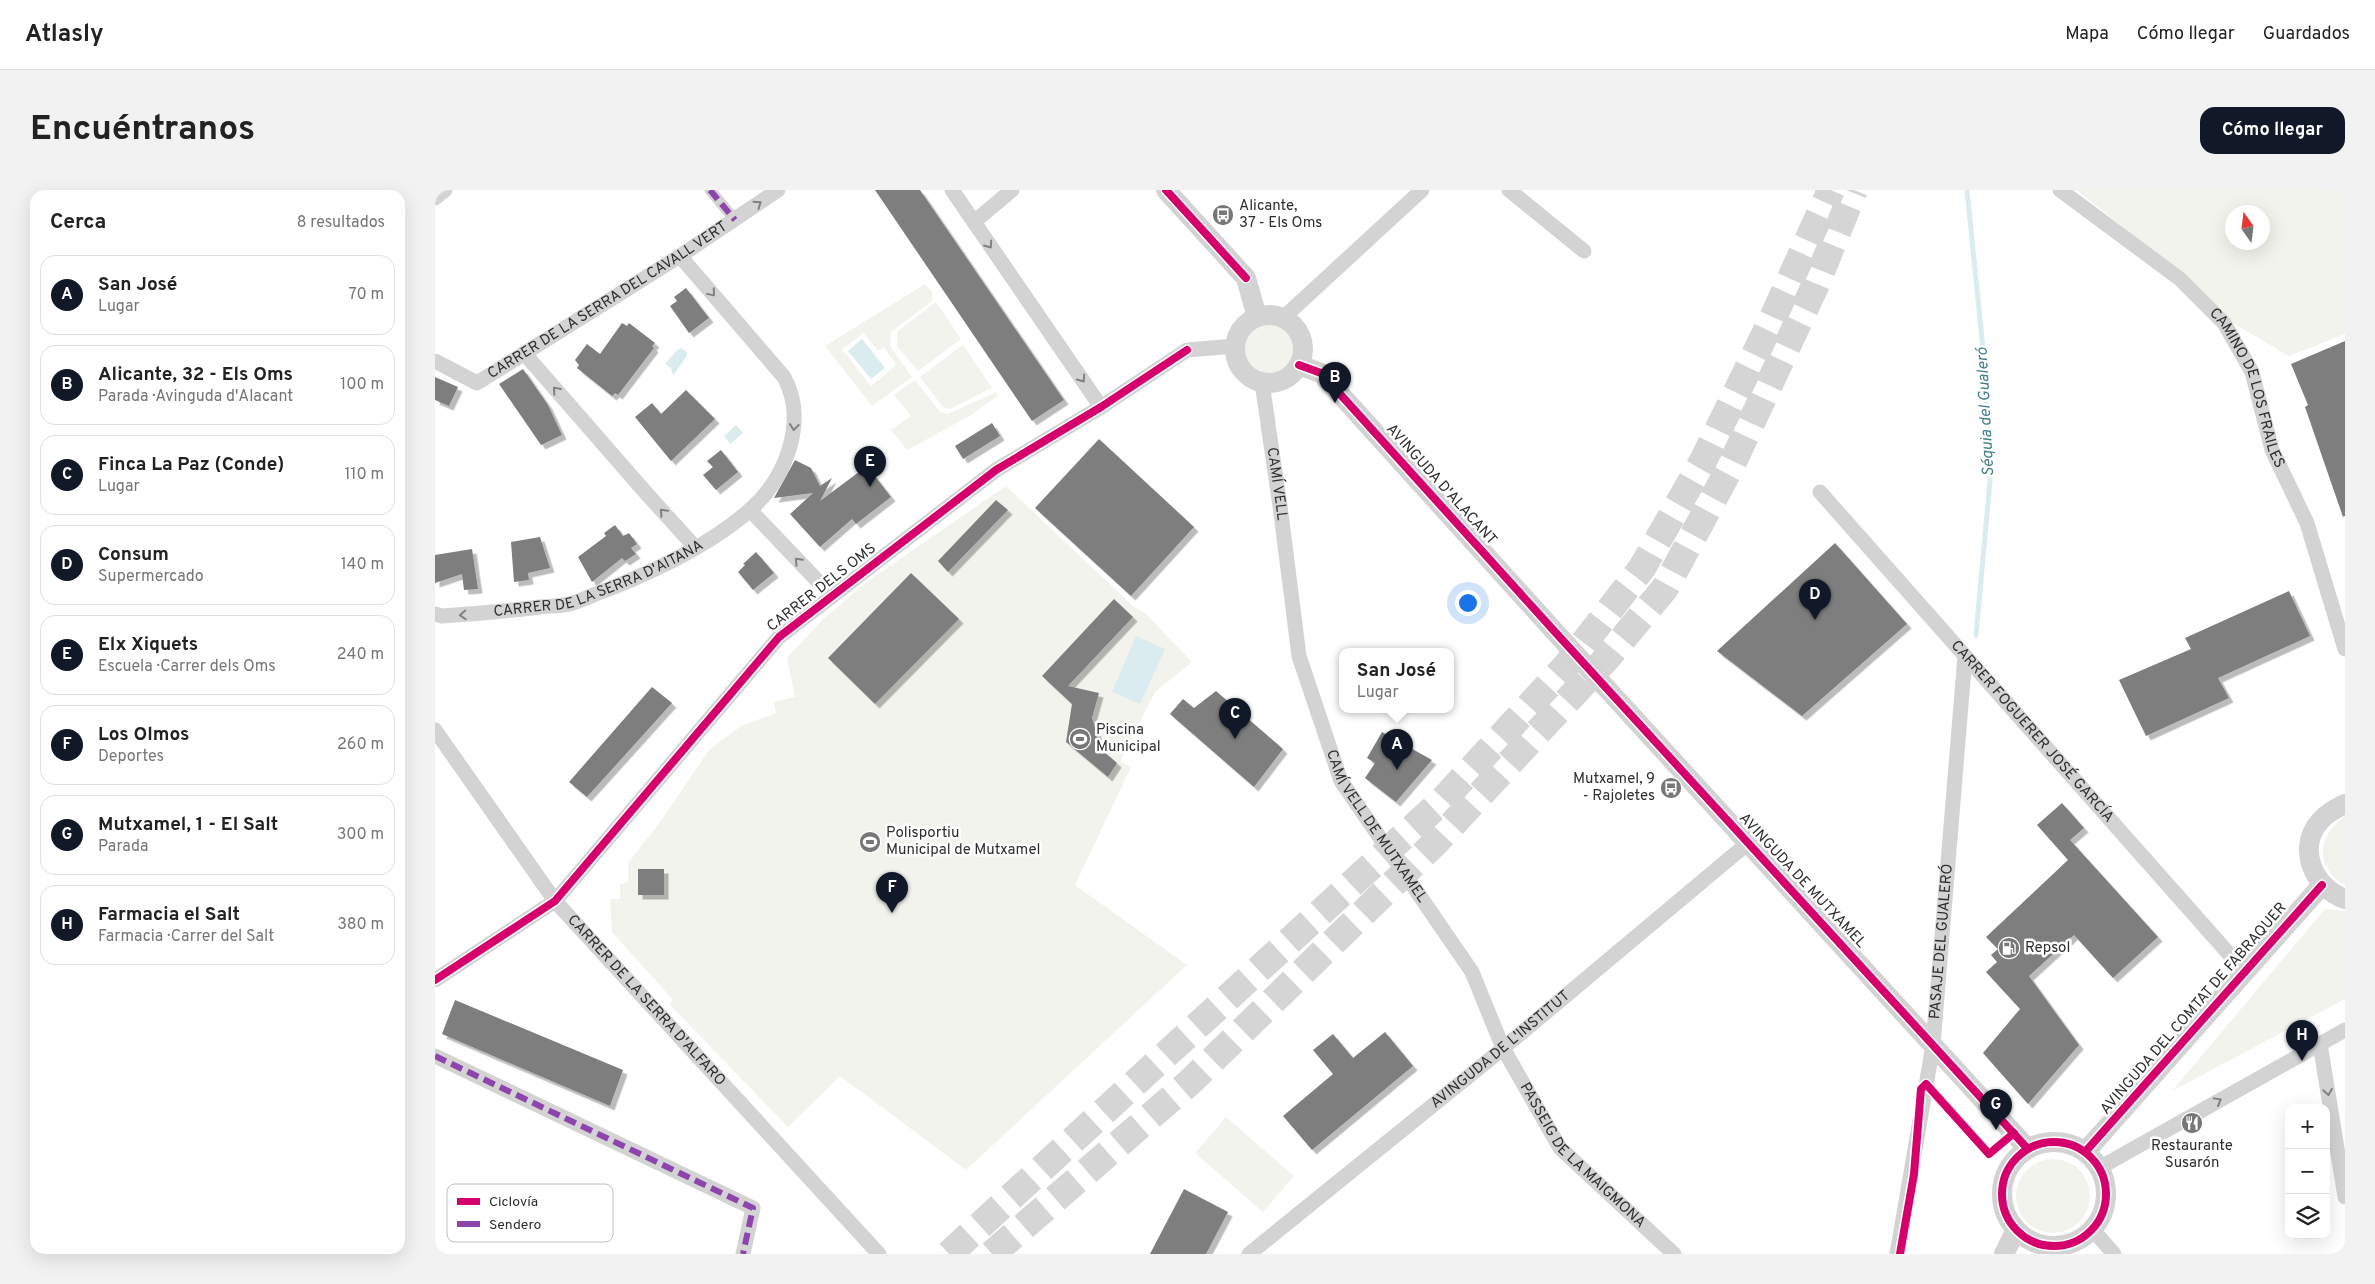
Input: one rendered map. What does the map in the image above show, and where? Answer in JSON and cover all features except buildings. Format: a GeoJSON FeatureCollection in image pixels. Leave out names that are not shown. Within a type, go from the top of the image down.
{"type":"FeatureCollection","features":[{"type":"Feature","properties":{"kind":"street"},"geometry":{"type":"LineString","coordinates":[[435,198],[445,190]]}},
{"type":"Feature","properties":{"kind":"street"},"geometry":{"type":"LineString","coordinates":[[710,190],[735,220]]}},
{"type":"Feature","properties":{"kind":"street","name":"CARRER DE LA SERRA DEL CAVALL VERT"},"geometry":{"type":"LineString","coordinates":[[435,361],[477,383],[680,256],[778,190]]}},
{"type":"Feature","properties":{"kind":"street"},"geometry":{"type":"LineString","coordinates":[[952,190],[1101,408]]}},
{"type":"Feature","properties":{"kind":"street"},"geometry":{"type":"LineString","coordinates":[[974,222],[1012,190]]}},
{"type":"Feature","properties":{"kind":"street"},"geometry":{"type":"LineString","coordinates":[[1166,190],[1246,278],[1257,317]]}},
{"type":"Feature","properties":{"kind":"street"},"geometry":{"type":"LineString","coordinates":[[1283,318],[1422,190]]}},
{"type":"Feature","properties":{"kind":"street"},"geometry":{"type":"LineString","coordinates":[[1509,190],[1584,251]]}},
{"type":"Feature","properties":{"kind":"street","name":"CAMINO DE LOS FRAILES"},"geometry":{"type":"LineString","coordinates":[[2060,190],[2180,279],[2224,323],[2252,372],[2272,450],[2307,523],[2345,649]]}},
{"type":"Feature","properties":{"kind":"street","name":"CARRER DE LA SERRA D'AITANA"},"geometry":{"type":"LineString","coordinates":[[435,614],[442,616],[494,613],[573,603],[639,577],[696,548],[750,510],[765,493],[786,458],[795,421],[790,389],[784,377],[680,256]]}},
{"type":"Feature","properties":{"kind":"street"},"geometry":{"type":"LineString","coordinates":[[1257,317],[1283,318],[1294,326],[1300,334],[1303,355],[1299,365],[1293,374],[1284,380],[1262,383],[1253,380],[1239,365],[1235,346],[1242,328],[1257,317]]}},
{"type":"Feature","properties":{"kind":"street","name":"CARRER DELS OMS"},"geometry":{"type":"LineString","coordinates":[[435,980],[555,900],[779,637],[997,470],[1101,408],[1187,350],[1235,346]]}},
{"type":"Feature","properties":{"kind":"street"},"geometry":{"type":"LineString","coordinates":[[524,353],[645,493],[696,548]]}},
{"type":"Feature","properties":{"kind":"street","name":"AVINGUDA D'ALACANT"},"geometry":{"type":"LineString","coordinates":[[1299,365],[1321,373],[1556,634]]}},
{"type":"Feature","properties":{"kind":"street","name":"CAMÍ VELL"},"geometry":{"type":"LineString","coordinates":[[1262,383],[1290,587]]}},
{"type":"Feature","properties":{"kind":"street","name":"CARRER FOGUERER JOSÉ GARCÍA"},"geometry":{"type":"LineString","coordinates":[[1820,492],[2245,972]]}},
{"type":"Feature","properties":{"kind":"street"},"geometry":{"type":"LineString","coordinates":[[750,510],[832,596]]}},
{"type":"Feature","properties":{"kind":"street","name":"CAMÍ VELL DE MUTXAMEL"},"geometry":{"type":"LineString","coordinates":[[1290,587],[1299,656],[1341,781],[1472,972],[1503,1048]]}},
{"type":"Feature","properties":{"kind":"street","name":"AVINGUDA DE MUTXAMEL"},"geometry":{"type":"LineString","coordinates":[[1556,634],[2027,1148]]}},
{"type":"Feature","properties":{"kind":"street","name":"PASAJE DEL GUALERÓ"},"geometry":{"type":"LineString","coordinates":[[1897,1254],[1933,1045],[1965,656]]}},
{"type":"Feature","properties":{"kind":"street","name":"CARRER DE LA SERRA D'ALFARO"},"geometry":{"type":"LineString","coordinates":[[435,730],[555,900],[879,1254]]}},
{"type":"Feature","properties":{"kind":"street"},"geometry":{"type":"LineString","coordinates":[[2345,804],[2331,811],[2319,822],[2311,838],[2309,854],[2313,871],[2322,885],[2335,896],[2345,899]]}},
{"type":"Feature","properties":{"kind":"street","name":"AVINGUDA DE L'INSTITUT"},"geometry":{"type":"LineString","coordinates":[[1249,1254],[1503,1048],[1748,843]]}},
{"type":"Feature","properties":{"kind":"street","name":"AVINGUDA DEL COMTAT DE FABRAQUER"},"geometry":{"type":"LineString","coordinates":[[2086,1152],[2322,885]]}},
{"type":"Feature","properties":{"kind":"street"},"geometry":{"type":"LineString","coordinates":[[2099,1168],[2345,1030]]}},
{"type":"Feature","properties":{"kind":"street"},"geometry":{"type":"LineString","coordinates":[[2320,1044],[2345,1197]]}},
{"type":"Feature","properties":{"kind":"street","name":"PASSEIG DE LA MAIGMONA"},"geometry":{"type":"LineString","coordinates":[[1503,1048],[1559,1148],[1674,1254]]}},
{"type":"Feature","properties":{"kind":"street"},"geometry":{"type":"LineString","coordinates":[[435,1056],[753,1208],[743,1254]]}},
{"type":"Feature","properties":{"kind":"street"},"geometry":{"type":"LineString","coordinates":[[2066,1142],[2086,1152],[2099,1168],[2106,1186],[2106,1204],[2101,1218],[2093,1230],[2071,1245],[2045,1247],[2015,1232],[2002,1211],[2000,1190],[2010,1164],[2027,1148],[2066,1142]]}},
{"type":"Feature","properties":{"kind":"street"},"geometry":{"type":"LineString","coordinates":[[2093,1230],[2114,1254]]}},
{"type":"Feature","properties":{"kind":"street"},"geometry":{"type":"LineString","coordinates":[[2004,1254],[2015,1232]]}},
{"type":"Feature","properties":{"kind":"shaded area"},"geometry":{"type":"Polygon","coordinates":[[[2077,190],[2345,190],[2345,334],[2289,356],[2231,322],[2186,278],[2077,190]]]}},
{"type":"Feature","properties":{"kind":"shaded area"},"geometry":{"type":"Polygon","coordinates":[[[925,284],[932,292],[932,301],[891,332],[890,346],[912,377],[872,406],[825,346],[925,284]],[[864,333],[842,349],[871,386],[896,365],[884,347],[878,351],[864,333]]]}},
{"type":"Feature","properties":{"kind":"shaded area"},"geometry":{"type":"Polygon","coordinates":[[[936,302],[961,339],[918,371],[897,346],[898,331],[936,302]]]}},
{"type":"Feature","properties":{"kind":"shaded area"},"geometry":{"type":"Polygon","coordinates":[[[1264,323],[1274,323],[1288,330],[1295,344],[1295,354],[1288,368],[1274,375],[1264,375],[1254,371],[1247,364],[1243,354],[1243,344],[1247,334],[1254,327],[1264,323]]]}},
{"type":"Feature","properties":{"kind":"shaded area"},"geometry":{"type":"Polygon","coordinates":[[[862,339],[885,368],[871,379],[848,351],[862,339]]]}},
{"type":"Feature","properties":{"kind":"shaded area"},"geometry":{"type":"Polygon","coordinates":[[[963,345],[992,388],[950,409],[943,407],[920,377],[963,345]]]}},
{"type":"Feature","properties":{"kind":"shaded area"},"geometry":{"type":"Polygon","coordinates":[[[682,348],[687,353],[686,357],[673,376],[671,368],[665,364],[677,350],[682,348]]]}},
{"type":"Feature","properties":{"kind":"shaded area"},"geometry":{"type":"Polygon","coordinates":[[[915,380],[940,412],[948,414],[996,392],[998,396],[968,417],[907,450],[891,430],[911,416],[894,395],[915,380]]]}},
{"type":"Feature","properties":{"kind":"shaded area"},"geometry":{"type":"Polygon","coordinates":[[[736,425],[743,433],[730,444],[724,436],[736,425]]]}},
{"type":"Feature","properties":{"kind":"shaded area","name":"Polisportiu Municipal de Mutxamel"},"geometry":{"type":"Polygon","coordinates":[[[1006,486],[1134,607],[1145,613],[1192,662],[1155,692],[1120,762],[1131,767],[1075,885],[1187,965],[966,1170],[840,1076],[788,1127],[670,1005],[673,1000],[612,932],[610,899],[620,899],[620,884],[628,882],[628,863],[661,821],[709,750],[741,726],[776,713],[774,702],[795,697],[787,658],[821,621],[868,581],[1006,486]]]}},
{"type":"Feature","properties":{"kind":"shaded area"},"geometry":{"type":"Polygon","coordinates":[[[1136,636],[1165,649],[1140,704],[1112,692],[1136,636]]]}},
{"type":"Feature","properties":{"kind":"shaded area"},"geometry":{"type":"Polygon","coordinates":[[[2345,817],[2345,885],[2328,870],[2323,851],[2329,832],[2345,817]]]}},
{"type":"Feature","properties":{"kind":"shaded area"},"geometry":{"type":"Polygon","coordinates":[[[2325,909],[2345,911],[2345,999],[2172,1091],[2325,909]]]}},
{"type":"Feature","properties":{"kind":"shaded area"},"geometry":{"type":"Polygon","coordinates":[[[1226,1117],[1294,1176],[1263,1212],[1195,1153],[1226,1117]]]}},
{"type":"Feature","properties":{"kind":"shaded area"},"geometry":{"type":"Polygon","coordinates":[[[2053,1159],[2067,1162],[2079,1170],[2087,1182],[2090,1196],[2087,1210],[2079,1222],[2067,1230],[2053,1233],[2039,1230],[2027,1222],[2019,1210],[2016,1196],[2019,1182],[2027,1170],[2039,1162],[2053,1159]]]}},
{"type":"Feature","properties":{"kind":"waterway","name":"Séquia del Gualeró"},"geometry":{"type":"LineString","coordinates":[[1967,190],[1982,339],[1990,481],[1976,635]]}},
{"type":"Feature","properties":{"kind":"tunnel"},"geometry":{"type":"LineString","coordinates":[[949,1254],[1443,800],[1566,666],[1642,568],[1703,461],[1772,320],[1831,190]]}},
{"type":"Feature","properties":{"kind":"tunnel"},"geometry":{"type":"LineString","coordinates":[[992,1254],[1190,1082],[1436,842],[1606,659],[1665,588],[1731,466],[1816,284],[1854,190]]}},
{"type":"Feature","properties":{"kind":"marked path"},"geometry":{"type":"LineString","coordinates":[[710,190],[735,220]]}},
{"type":"Feature","properties":{"kind":"marked path"},"geometry":{"type":"LineString","coordinates":[[435,1056],[753,1208],[743,1254]]}},
{"type":"Feature","properties":{"kind":"cycle path"},"geometry":{"type":"LineString","coordinates":[[1166,190],[1246,278]]}},
{"type":"Feature","properties":{"kind":"cycle path"},"geometry":{"type":"LineString","coordinates":[[435,980],[555,901],[779,637],[996,470],[1101,407],[1187,350]]}},
{"type":"Feature","properties":{"kind":"cycle path"},"geometry":{"type":"LineString","coordinates":[[1299,365],[1321,373],[2027,1148]]}},
{"type":"Feature","properties":{"kind":"cycle path"},"geometry":{"type":"LineString","coordinates":[[2086,1151],[2322,885]]}},
{"type":"Feature","properties":{"kind":"cycle path"},"geometry":{"type":"LineString","coordinates":[[1900,1254],[1914,1174],[1921,1089],[1926,1084],[1989,1154],[2014,1133]]}},
{"type":"Feature","properties":{"kind":"cycle path"},"geometry":{"type":"LineString","coordinates":[[2054,1142],[2074,1146],[2083,1150],[2091,1157],[2098,1165],[2102,1174],[2106,1194],[2102,1214],[2098,1223],[2091,1231],[2083,1238],[2074,1242],[2054,1246],[2034,1242],[2025,1238],[2017,1231],[2010,1223],[2006,1214],[2002,1194],[2006,1174],[2010,1165],[2017,1157],[2025,1150],[2034,1146],[2054,1142]]}},
{"type":"Feature","properties":{"kind":"place","name":"Alicante, 37 - Els Oms"},"geometry":{"type":"Point","coordinates":[1223,215]}},
{"type":"Feature","properties":{"kind":"place","name":"Alicante, 32 - Els Oms"},"geometry":{"type":"Point","coordinates":[1335,403]}},
{"type":"Feature","properties":{"kind":"place","name":"Elx Xiquets"},"geometry":{"type":"Point","coordinates":[870,487]}},
{"type":"Feature","properties":{"kind":"place","name":"Consum"},"geometry":{"type":"Point","coordinates":[1815,620]}},
{"type":"Feature","properties":{"kind":"place","name":"Piscina Municipal"},"geometry":{"type":"Point","coordinates":[1080,739]}},
{"type":"Feature","properties":{"kind":"place","name":"Finca La Paz (Conde)"},"geometry":{"type":"Point","coordinates":[1235,739]}},
{"type":"Feature","properties":{"kind":"place","name":"San José"},"geometry":{"type":"Point","coordinates":[1397,770]}},
{"type":"Feature","properties":{"kind":"place","name":"Mutxamel, 9 - Rajoletes"},"geometry":{"type":"Point","coordinates":[1671,788]}},
{"type":"Feature","properties":{"kind":"place","name":"Polisportiu Municipal de Mutxamel"},"geometry":{"type":"Point","coordinates":[870,842]}},
{"type":"Feature","properties":{"kind":"place","name":"Los Olmos"},"geometry":{"type":"Point","coordinates":[892,913]}},
{"type":"Feature","properties":{"kind":"place","name":"Repsol"},"geometry":{"type":"Point","coordinates":[2009,948]}},
{"type":"Feature","properties":{"kind":"place","name":"Farmacia el Salt"},"geometry":{"type":"Point","coordinates":[2302,1061]}},
{"type":"Feature","properties":{"kind":"place","name":"Restaurante Susarón"},"geometry":{"type":"Point","coordinates":[2192,1123]}},
{"type":"Feature","properties":{"kind":"place","name":"Mutxamel, 1 - El Salt"},"geometry":{"type":"Point","coordinates":[1996,1130]}}]}
